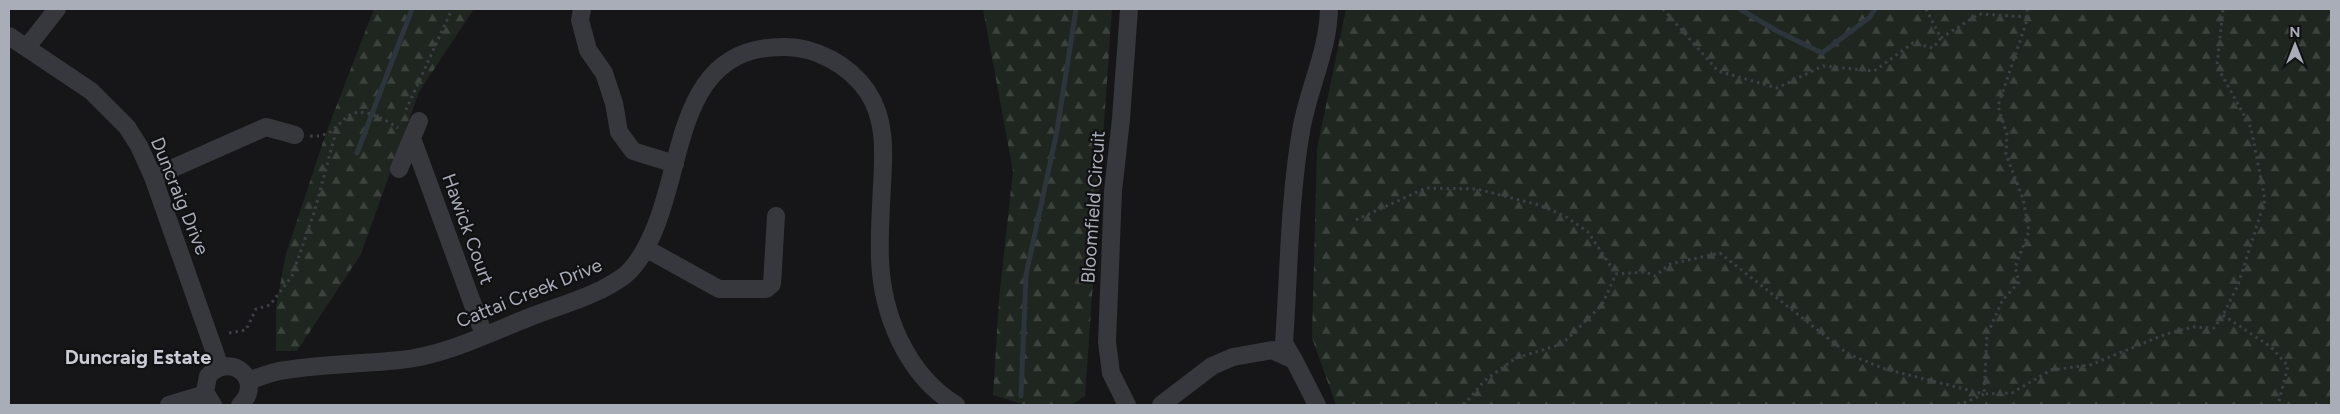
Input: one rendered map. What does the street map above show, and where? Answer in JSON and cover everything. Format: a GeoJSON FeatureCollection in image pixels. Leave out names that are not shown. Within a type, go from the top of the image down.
{"type":"FeatureCollection","features":[{"type":"Feature","properties":{"kind":"street"},"geometry":{"type":"LineString","coordinates":[[26,47],[56,9]]}},
{"type":"Feature","properties":{"kind":"street"},"geometry":{"type":"LineString","coordinates":[[582,9],[580,20],[588,50],[604,73],[614,103],[619,132],[633,151],[674,164]]}},
{"type":"Feature","properties":{"kind":"street","name":"Bloomfield Circuit"},"geometry":{"type":"LineString","coordinates":[[1127,405],[1111,373],[1107,342],[1112,191],[1121,119],[1129,9]]}},
{"type":"Feature","properties":{"kind":"street"},"geometry":{"type":"LineString","coordinates":[[1317,405],[1284,343],[1293,190],[1301,129],[1329,29],[1329,9]]}},
{"type":"Feature","properties":{"kind":"street","name":"Duncraig Drive"},"geometry":{"type":"LineString","coordinates":[[9,36],[91,91],[111,110],[139,146],[153,177],[220,367]]}},
{"type":"Feature","properties":{"kind":"street","name":"Cattai Creek Drive"},"geometry":{"type":"LineString","coordinates":[[248,381],[284,370],[403,360],[442,350],[601,290],[626,274],[647,249],[660,215],[688,116],[699,89],[719,66],[741,54],[768,47],[801,47],[832,60],[857,77],[875,103],[882,129],[880,259],[883,294],[894,330],[912,364],[946,399],[956,405]]}},
{"type":"Feature","properties":{"kind":"street"},"geometry":{"type":"LineString","coordinates":[[399,169],[406,136],[419,121]]}},
{"type":"Feature","properties":{"kind":"street"},"geometry":{"type":"LineString","coordinates":[[153,177],[266,127],[295,135]]}},
{"type":"Feature","properties":{"kind":"street","name":"Hawick Court"},"geometry":{"type":"LineString","coordinates":[[406,136],[484,335]]}},
{"type":"Feature","properties":{"kind":"street"},"geometry":{"type":"LineString","coordinates":[[647,249],[719,290],[766,289],[772,284],[776,216]]}},
{"type":"Feature","properties":{"kind":"street"},"geometry":{"type":"LineString","coordinates":[[1161,405],[1212,366],[1233,356],[1272,350],[1294,360]]}},
{"type":"Feature","properties":{"kind":"street"},"geometry":{"type":"LineString","coordinates":[[169,405],[210,400],[205,384],[208,376],[220,367],[230,366],[239,369],[248,381],[248,393],[240,405]]}},
{"type":"Feature","properties":{"kind":"path"},"geometry":{"type":"LineString","coordinates":[[295,135],[319,136],[337,128],[353,113],[366,113],[377,117],[406,136],[452,9]]}},
{"type":"Feature","properties":{"kind":"path"},"geometry":{"type":"LineString","coordinates":[[1663,9],[1718,71],[1777,88],[1823,66],[1874,71],[1913,43],[1933,48],[1941,38],[1979,14],[2028,17]]}},
{"type":"Feature","properties":{"kind":"path"},"geometry":{"type":"LineString","coordinates":[[1926,9],[1941,38]]}},
{"type":"Feature","properties":{"kind":"path"},"geometry":{"type":"LineString","coordinates":[[1984,394],[1987,335],[2002,301],[2019,282],[2015,267],[2029,230],[2023,199],[2006,154],[2007,135],[1998,106],[2028,17],[2027,9]]}},
{"type":"Feature","properties":{"kind":"path"},"geometry":{"type":"LineString","coordinates":[[1356,220],[1426,188],[1477,189],[1538,205],[1565,216],[1588,232],[1616,274],[1625,275],[1644,272],[1655,276],[1670,264],[1720,253],[1848,354],[1885,369],[1984,394],[2012,393],[2051,370],[2090,365],[2166,334],[2193,327],[2214,328],[2223,315],[2238,285],[2265,200],[2251,128],[2216,66],[2223,9]]}},
{"type":"Feature","properties":{"kind":"path"},"geometry":{"type":"LineString","coordinates":[[229,333],[246,330],[256,309],[270,305],[292,276],[314,213],[337,128]]}},
{"type":"Feature","properties":{"kind":"path"},"geometry":{"type":"LineString","coordinates":[[1464,405],[1484,381],[1516,358],[1562,344],[1602,305],[1616,274]]}},
{"type":"Feature","properties":{"kind":"path"},"geometry":{"type":"LineString","coordinates":[[2223,315],[2271,346],[2288,366],[2278,405]]}},
{"type":"Feature","properties":{"kind":"path"},"geometry":{"type":"LineString","coordinates":[[1959,405],[1984,394]]}},
{"type":"Feature","properties":{"kind":"green space"},"geometry":{"type":"Polygon","coordinates":[[[374,9],[474,9],[419,92],[361,254],[297,351],[276,351],[276,307],[286,254],[326,133],[374,9]]]}},
{"type":"Feature","properties":{"kind":"green space"},"geometry":{"type":"Polygon","coordinates":[[[983,9],[1112,9],[1085,396],[1071,405],[1025,405],[993,395],[999,300],[1013,171],[983,9]]]}},
{"type":"Feature","properties":{"kind":"green space"},"geometry":{"type":"Polygon","coordinates":[[[1346,9],[2331,9],[2331,405],[1336,405],[1312,338],[1317,149],[1346,9]]]}},
{"type":"Feature","properties":{"kind":"waterway"},"geometry":{"type":"LineString","coordinates":[[357,153],[412,9]]}},
{"type":"Feature","properties":{"kind":"waterway"},"geometry":{"type":"LineString","coordinates":[[1021,396],[1026,275],[1057,131],[1076,9]]}},
{"type":"Feature","properties":{"kind":"waterway"},"geometry":{"type":"LineString","coordinates":[[1740,9],[1777,31],[1822,53],[1870,17],[1875,9]]}},
{"type":"Feature","properties":{"kind":"district","name":"Duncraig Estate"},"geometry":{"type":"Point","coordinates":[138,357]}}]}
